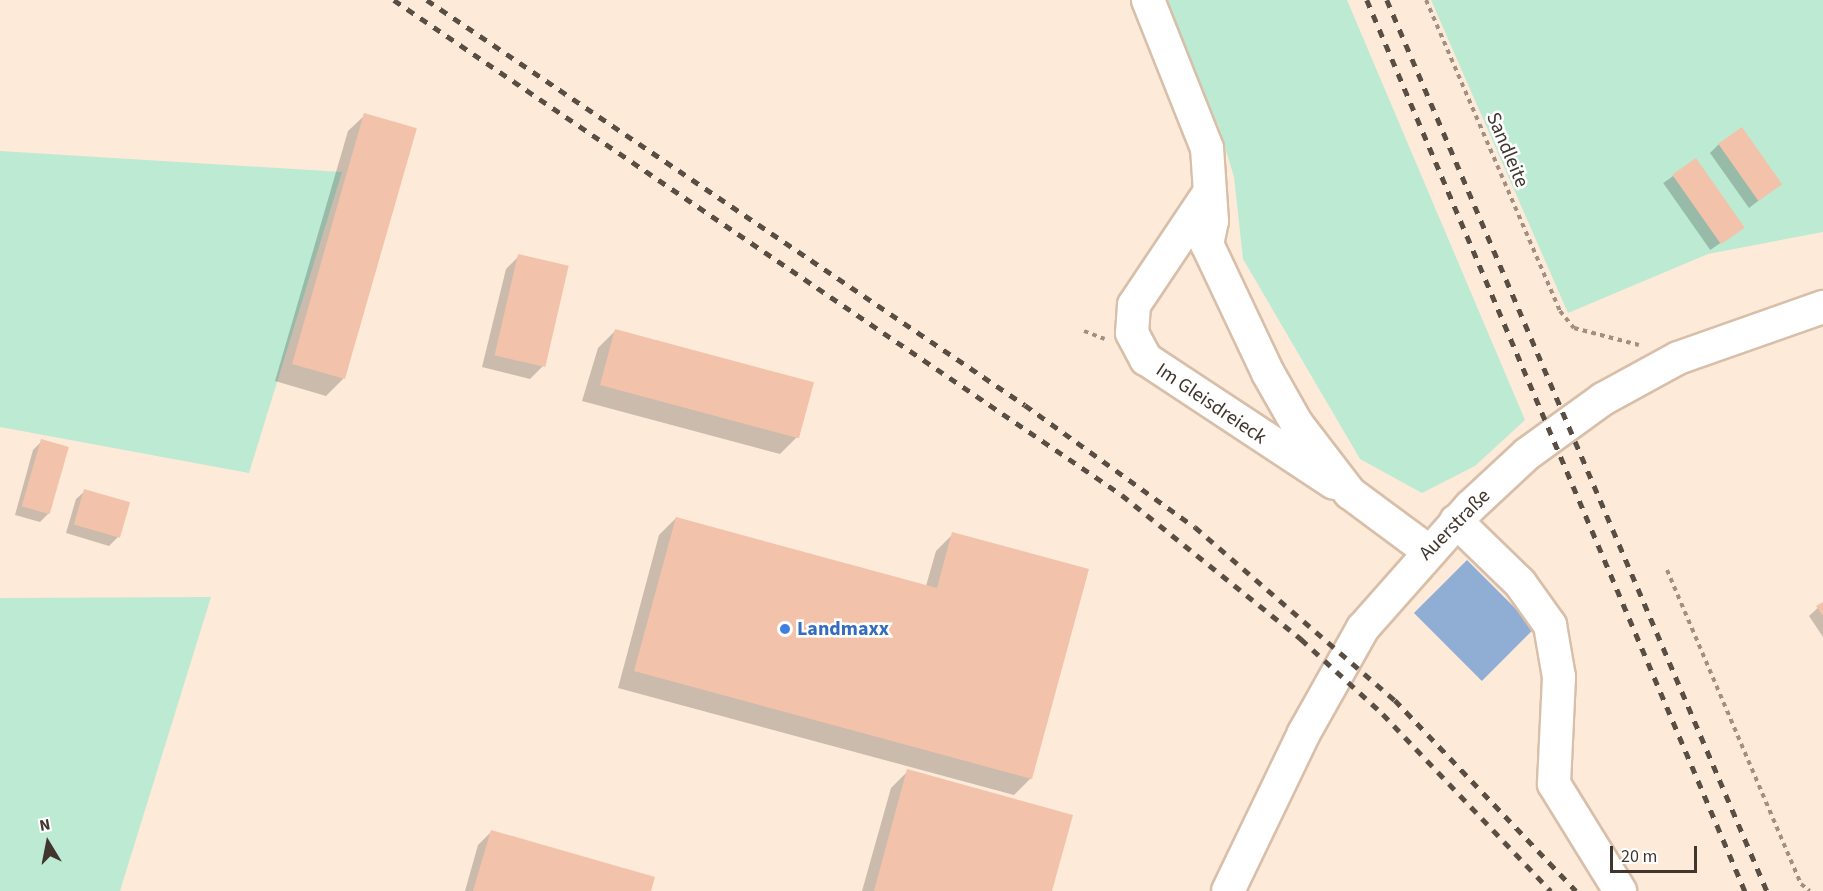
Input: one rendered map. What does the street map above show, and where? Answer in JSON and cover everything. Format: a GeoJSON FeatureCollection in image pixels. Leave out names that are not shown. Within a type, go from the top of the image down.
{"type":"FeatureCollection","features":[{"type":"Feature","properties":{"kind":"street","name":"Im Gleisdreieck"},"geometry":{"type":"LineString","coordinates":[[1148,0],[1207,148],[1209,193],[1207,243],[1215,268],[1297,424],[1350,493]]}},
{"type":"Feature","properties":{"kind":"street","name":"Im Gleisdreieck"},"geometry":{"type":"LineString","coordinates":[[1209,193],[1134,305],[1132,333],[1146,359],[1226,417],[1350,493],[1427,550]]}},
{"type":"Feature","properties":{"kind":"street","name":"Auerstraße"},"geometry":{"type":"LineString","coordinates":[[1228,891],[1330,683],[1363,628],[1427,550],[1456,521],[1541,443],[1603,399],[1670,363],[1823,307]]}},
{"type":"Feature","properties":{"kind":"street"},"geometry":{"type":"LineString","coordinates":[[1456,521],[1520,583],[1551,625],[1559,676],[1554,784],[1620,891]]}},
{"type":"Feature","properties":{"kind":"path","name":"Sandleite"},"geometry":{"type":"LineString","coordinates":[[1426,0],[1560,311],[1574,328],[1633,342],[1670,363]]}},
{"type":"Feature","properties":{"kind":"path"},"geometry":{"type":"LineString","coordinates":[[1667,570],[1787,851],[1810,891]]}},
{"type":"Feature","properties":{"kind":"green space"},"geometry":{"type":"Polygon","coordinates":[[[1148,0],[1347,0],[1525,420],[1475,466],[1422,493],[1360,459],[1243,259],[1234,177],[1218,124],[1182,85],[1148,0]]]}},
{"type":"Feature","properties":{"kind":"green space"},"geometry":{"type":"Polygon","coordinates":[[[1431,0],[1823,0],[1823,232],[1708,254],[1568,313],[1431,0]]]}},
{"type":"Feature","properties":{"kind":"green space"},"geometry":{"type":"Polygon","coordinates":[[[0,151],[342,172],[249,473],[0,427],[0,151]]]}},
{"type":"Feature","properties":{"kind":"green space"},"geometry":{"type":"Polygon","coordinates":[[[211,597],[120,891],[0,891],[0,598],[211,597]]]}},
{"type":"Feature","properties":{"kind":"water"},"geometry":{"type":"Polygon","coordinates":[[[1467,560],[1535,628],[1482,681],[1414,613],[1467,560]]]}},
{"type":"Feature","properties":{"kind":"building"},"geometry":{"type":"Polygon","coordinates":[[[364,113],[417,128],[345,379],[292,364],[364,113]]]}},
{"type":"Feature","properties":{"kind":"building"},"geometry":{"type":"Polygon","coordinates":[[[1742,127],[1782,184],[1758,201],[1718,144],[1742,127]]]}},
{"type":"Feature","properties":{"kind":"building"},"geometry":{"type":"Polygon","coordinates":[[[1696,158],[1745,228],[1721,244],[1672,175],[1696,158]]]}},
{"type":"Feature","properties":{"kind":"building"},"geometry":{"type":"Polygon","coordinates":[[[518,254],[569,266],[545,367],[495,355],[518,254]]]}},
{"type":"Feature","properties":{"kind":"building"},"geometry":{"type":"Polygon","coordinates":[[[615,329],[814,382],[799,438],[600,385],[615,329]]]}},
{"type":"Feature","properties":{"kind":"building"},"geometry":{"type":"Polygon","coordinates":[[[41,439],[69,447],[50,514],[22,506],[41,439]]]}},
{"type":"Feature","properties":{"kind":"building"},"geometry":{"type":"Polygon","coordinates":[[[84,489],[130,502],[120,538],[74,525],[84,489]]]}},
{"type":"Feature","properties":{"kind":"building"},"geometry":{"type":"Polygon","coordinates":[[[676,517],[937,588],[952,532],[1089,569],[1032,779],[634,671],[676,517]]]}},
{"type":"Feature","properties":{"kind":"building"},"geometry":{"type":"Polygon","coordinates":[[[1823,602],[1823,616],[1816,606],[1823,602]]]}},
{"type":"Feature","properties":{"kind":"building"},"geometry":{"type":"Polygon","coordinates":[[[907,769],[1073,815],[1052,891],[874,891],[907,769]]]}},
{"type":"Feature","properties":{"kind":"building"},"geometry":{"type":"Polygon","coordinates":[[[491,830],[655,877],[651,891],[473,891],[491,830]]]}},
{"type":"Feature","properties":{"kind":"railway"},"geometry":{"type":"LineString","coordinates":[[394,0],[1122,495],[1301,639],[1383,714],[1551,891]]}},
{"type":"Feature","properties":{"kind":"railway"},"geometry":{"type":"LineString","coordinates":[[427,0],[1025,405],[1195,527],[1395,700],[1576,891]]}},
{"type":"Feature","properties":{"kind":"railway"},"geometry":{"type":"LineString","coordinates":[[1367,0],[1745,891]]}},
{"type":"Feature","properties":{"kind":"railway"},"geometry":{"type":"LineString","coordinates":[[1387,0],[1767,891]]}},
{"type":"Feature","properties":{"kind":"place","name":"Landmaxx"},"geometry":{"type":"Point","coordinates":[785,629]}}]}
